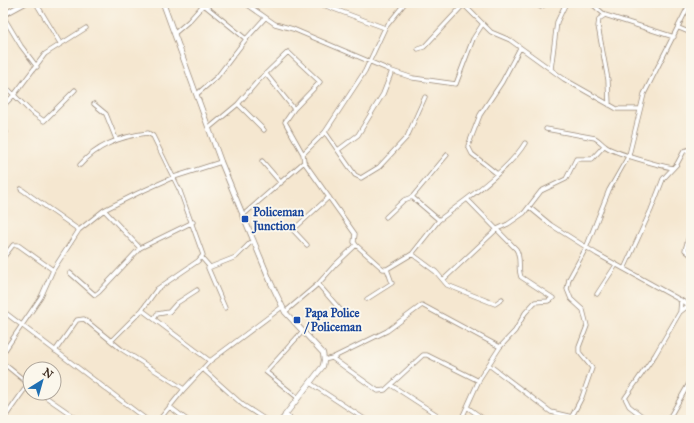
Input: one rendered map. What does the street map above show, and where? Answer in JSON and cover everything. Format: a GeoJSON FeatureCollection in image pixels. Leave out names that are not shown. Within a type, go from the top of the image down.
{"type":"FeatureCollection","features":[{"type":"Feature","properties":{"kind":"street"},"geometry":{"type":"LineString","coordinates":[[25,3],[3,15],[21,46],[37,67]]}},
{"type":"Feature","properties":{"kind":"street"},"geometry":{"type":"LineString","coordinates":[[36,3],[60,43]]}},
{"type":"Feature","properties":{"kind":"street"},"geometry":{"type":"LineString","coordinates":[[163,3],[242,216],[282,307],[302,332],[323,353],[323,366],[281,420]]}},
{"type":"Feature","properties":{"kind":"street"},"geometry":{"type":"LineString","coordinates":[[245,3],[275,24],[293,29],[392,71],[413,78],[456,84],[473,39],[482,25]]}},
{"type":"Feature","properties":{"kind":"street"},"geometry":{"type":"LineString","coordinates":[[318,3],[386,28]]}},
{"type":"Feature","properties":{"kind":"street"},"geometry":{"type":"LineString","coordinates":[[304,154],[325,132],[370,62],[386,28],[405,3]]}},
{"type":"Feature","properties":{"kind":"street"},"geometry":{"type":"LineString","coordinates":[[533,3],[541,7],[547,3]]}},
{"type":"Feature","properties":{"kind":"street"},"geometry":{"type":"LineString","coordinates":[[551,69],[557,22],[566,3]]}},
{"type":"Feature","properties":{"kind":"street"},"geometry":{"type":"LineString","coordinates":[[591,3],[605,15],[674,37]]}},
{"type":"Feature","properties":{"kind":"street"},"geometry":{"type":"LineString","coordinates":[[570,420],[587,384],[592,368],[579,352],[579,347],[587,326],[583,310],[571,299],[567,290],[569,279],[586,248],[604,200],[629,155],[635,135],[639,109],[644,94],[679,28],[690,3]]}},
{"type":"Feature","properties":{"kind":"street"},"geometry":{"type":"LineString","coordinates":[[175,33],[189,21],[204,4],[246,39]]}},
{"type":"Feature","properties":{"kind":"street"},"geometry":{"type":"LineString","coordinates":[[418,49],[424,47],[463,4],[482,25],[496,35],[510,40],[551,69],[609,105],[617,109],[639,109]]}},
{"type":"Feature","properties":{"kind":"street"},"geometry":{"type":"LineString","coordinates":[[605,15],[599,19],[598,26],[607,73],[609,105]]}},
{"type":"Feature","properties":{"kind":"street"},"geometry":{"type":"LineString","coordinates":[[197,94],[217,77],[246,39],[265,18]]}},
{"type":"Feature","properties":{"kind":"street"},"geometry":{"type":"LineString","coordinates":[[3,106],[37,67],[42,57],[60,43],[86,28]]}},
{"type":"Feature","properties":{"kind":"street"},"geometry":{"type":"LineString","coordinates":[[679,28],[691,33]]}},
{"type":"Feature","properties":{"kind":"street"},"geometry":{"type":"LineString","coordinates":[[496,173],[472,154],[468,146],[480,115],[502,82],[520,48]]}},
{"type":"Feature","properties":{"kind":"street"},"geometry":{"type":"LineString","coordinates":[[209,128],[238,104],[288,52],[319,80],[320,85],[294,109],[285,122],[304,154],[304,162],[355,234],[354,242],[383,269],[387,269],[412,254],[439,220],[519,154],[525,143]]}},
{"type":"Feature","properties":{"kind":"street"},"geometry":{"type":"LineString","coordinates":[[338,150],[358,135],[383,94],[392,71]]}},
{"type":"Feature","properties":{"kind":"street"},"geometry":{"type":"LineString","coordinates":[[266,74],[294,109]]}},
{"type":"Feature","properties":{"kind":"street"},"geometry":{"type":"LineString","coordinates":[[3,84],[30,111],[44,121],[75,90]]}},
{"type":"Feature","properties":{"kind":"street"},"geometry":{"type":"LineString","coordinates":[[325,132],[355,175],[361,178],[379,167],[407,137],[425,97]]}},
{"type":"Feature","properties":{"kind":"street"},"geometry":{"type":"LineString","coordinates":[[94,104],[106,114],[116,139]]}},
{"type":"Feature","properties":{"kind":"street"},"geometry":{"type":"LineString","coordinates":[[238,104],[264,130]]}},
{"type":"Feature","properties":{"kind":"street"},"geometry":{"type":"LineString","coordinates":[[3,126],[6,132],[3,139]]}},
{"type":"Feature","properties":{"kind":"street"},"geometry":{"type":"LineString","coordinates":[[546,129],[595,138],[601,141],[604,146],[673,168]]}},
{"type":"Feature","properties":{"kind":"street"},"geometry":{"type":"LineString","coordinates":[[80,165],[91,153],[116,139],[148,133],[153,136],[174,177],[193,222],[203,255],[202,258],[209,266],[208,268],[225,308]]}},
{"type":"Feature","properties":{"kind":"street"},"geometry":{"type":"LineString","coordinates":[[443,280],[497,229],[508,224],[529,207],[541,191],[566,179],[576,159],[592,159],[604,146]]}},
{"type":"Feature","properties":{"kind":"street"},"geometry":{"type":"LineString","coordinates":[[624,269],[651,210],[663,178],[680,160],[684,150],[691,149]]}},
{"type":"Feature","properties":{"kind":"street"},"geometry":{"type":"LineString","coordinates":[[386,217],[404,200],[412,197],[447,155]]}},
{"type":"Feature","properties":{"kind":"street"},"geometry":{"type":"LineString","coordinates":[[262,161],[281,183]]}},
{"type":"Feature","properties":{"kind":"street"},"geometry":{"type":"LineString","coordinates":[[3,354],[41,297],[53,270],[79,230],[104,210],[174,177],[221,162]]}},
{"type":"Feature","properties":{"kind":"street"},"geometry":{"type":"LineString","coordinates":[[242,216],[304,162]]}},
{"type":"Feature","properties":{"kind":"street"},"geometry":{"type":"LineString","coordinates":[[21,189],[79,230]]}},
{"type":"Feature","properties":{"kind":"street"},"geometry":{"type":"LineString","coordinates":[[307,245],[292,230],[329,197]]}},
{"type":"Feature","properties":{"kind":"street"},"geometry":{"type":"LineString","coordinates":[[412,197],[439,220]]}},
{"type":"Feature","properties":{"kind":"street"},"geometry":{"type":"LineString","coordinates":[[461,420],[478,381],[500,347],[515,331],[530,306],[535,302],[548,301],[553,298],[521,277],[519,272],[519,253],[466,199]]}},
{"type":"Feature","properties":{"kind":"street"},"geometry":{"type":"LineString","coordinates":[[529,207],[550,225],[586,248],[690,306],[680,312]]}},
{"type":"Feature","properties":{"kind":"street"},"geometry":{"type":"LineString","coordinates":[[104,210],[140,248]]}},
{"type":"Feature","properties":{"kind":"street"},"geometry":{"type":"LineString","coordinates":[[70,273],[95,295],[140,248],[193,222]]}},
{"type":"Feature","properties":{"kind":"street"},"geometry":{"type":"LineString","coordinates":[[691,229],[685,250],[691,255]]}},
{"type":"Feature","properties":{"kind":"street"},"geometry":{"type":"LineString","coordinates":[[209,266],[236,257],[252,241]]}},
{"type":"Feature","properties":{"kind":"street"},"geometry":{"type":"LineString","coordinates":[[3,258],[13,245],[18,245],[53,270]]}},
{"type":"Feature","properties":{"kind":"street"},"geometry":{"type":"LineString","coordinates":[[285,312],[318,284],[334,265],[356,245]]}},
{"type":"Feature","properties":{"kind":"street"},"geometry":{"type":"LineString","coordinates":[[412,254],[443,280],[447,286],[495,304],[502,299]]}},
{"type":"Feature","properties":{"kind":"street"},"geometry":{"type":"LineString","coordinates":[[111,341],[142,310],[157,289],[202,258]]}},
{"type":"Feature","properties":{"kind":"street"},"geometry":{"type":"LineString","coordinates":[[597,294],[616,265]]}},
{"type":"Feature","properties":{"kind":"street"},"geometry":{"type":"LineString","coordinates":[[367,300],[392,283],[387,269]]}},
{"type":"Feature","properties":{"kind":"street"},"geometry":{"type":"LineString","coordinates":[[318,284],[343,313]]}},
{"type":"Feature","properties":{"kind":"street"},"geometry":{"type":"LineString","coordinates":[[154,320],[157,314],[169,312],[177,303],[197,290]]}},
{"type":"Feature","properties":{"kind":"street"},"geometry":{"type":"LineString","coordinates":[[647,420],[629,406],[625,398],[655,355],[680,312],[681,300]]}},
{"type":"Feature","properties":{"kind":"street"},"geometry":{"type":"LineString","coordinates":[[324,360],[332,358],[387,330],[422,306],[500,347]]}},
{"type":"Feature","properties":{"kind":"street"},"geometry":{"type":"LineString","coordinates":[[159,420],[184,389],[204,370],[210,361],[282,307]]}},
{"type":"Feature","properties":{"kind":"street"},"geometry":{"type":"LineString","coordinates":[[142,310],[210,361]]}},
{"type":"Feature","properties":{"kind":"street"},"geometry":{"type":"LineString","coordinates":[[3,311],[146,420]]}},
{"type":"Feature","properties":{"kind":"street"},"geometry":{"type":"LineString","coordinates":[[55,351],[77,320],[84,319],[111,341],[146,366],[184,389]]}},
{"type":"Feature","properties":{"kind":"street"},"geometry":{"type":"LineString","coordinates":[[298,398],[266,372],[302,332]]}},
{"type":"Feature","properties":{"kind":"street"},"geometry":{"type":"LineString","coordinates":[[332,358],[373,389],[378,391],[385,390],[419,357],[423,355],[427,355],[478,381]]}},
{"type":"Feature","properties":{"kind":"street"},"geometry":{"type":"LineString","coordinates":[[3,362],[22,378]]}},
{"type":"Feature","properties":{"kind":"street"},"geometry":{"type":"LineString","coordinates":[[489,364],[551,412],[586,420]]}},
{"type":"Feature","properties":{"kind":"street"},"geometry":{"type":"LineString","coordinates":[[204,370],[243,405],[266,420]]}},
{"type":"Feature","properties":{"kind":"street"},"geometry":{"type":"LineString","coordinates":[[668,420],[691,380]]}},
{"type":"Feature","properties":{"kind":"street"},"geometry":{"type":"LineString","coordinates":[[310,383],[366,420]]}},
{"type":"Feature","properties":{"kind":"street"},"geometry":{"type":"LineString","coordinates":[[391,385],[445,420]]}},
{"type":"Feature","properties":{"kind":"street"},"geometry":{"type":"LineString","coordinates":[[9,420],[4,418],[22,394]]}},
{"type":"Feature","properties":{"kind":"street"},"geometry":{"type":"LineString","coordinates":[[52,401],[79,420]]}},
{"type":"Feature","properties":{"kind":"street"},"geometry":{"type":"LineString","coordinates":[[170,407],[187,420]]}},
{"type":"Feature","properties":{"kind":"street"},"geometry":{"type":"LineString","coordinates":[[467,407],[485,420]]}},
{"type":"Feature","properties":{"kind":"street"},"geometry":{"type":"LineString","coordinates":[[285,415],[292,420]]}},
{"type":"Feature","properties":{"kind":"place","name":"Policeman Junction"},"geometry":{"type":"Point","coordinates":[245,219]}},
{"type":"Feature","properties":{"kind":"place","name":"Papa Police / Policeman"},"geometry":{"type":"Point","coordinates":[297,320]}}]}
